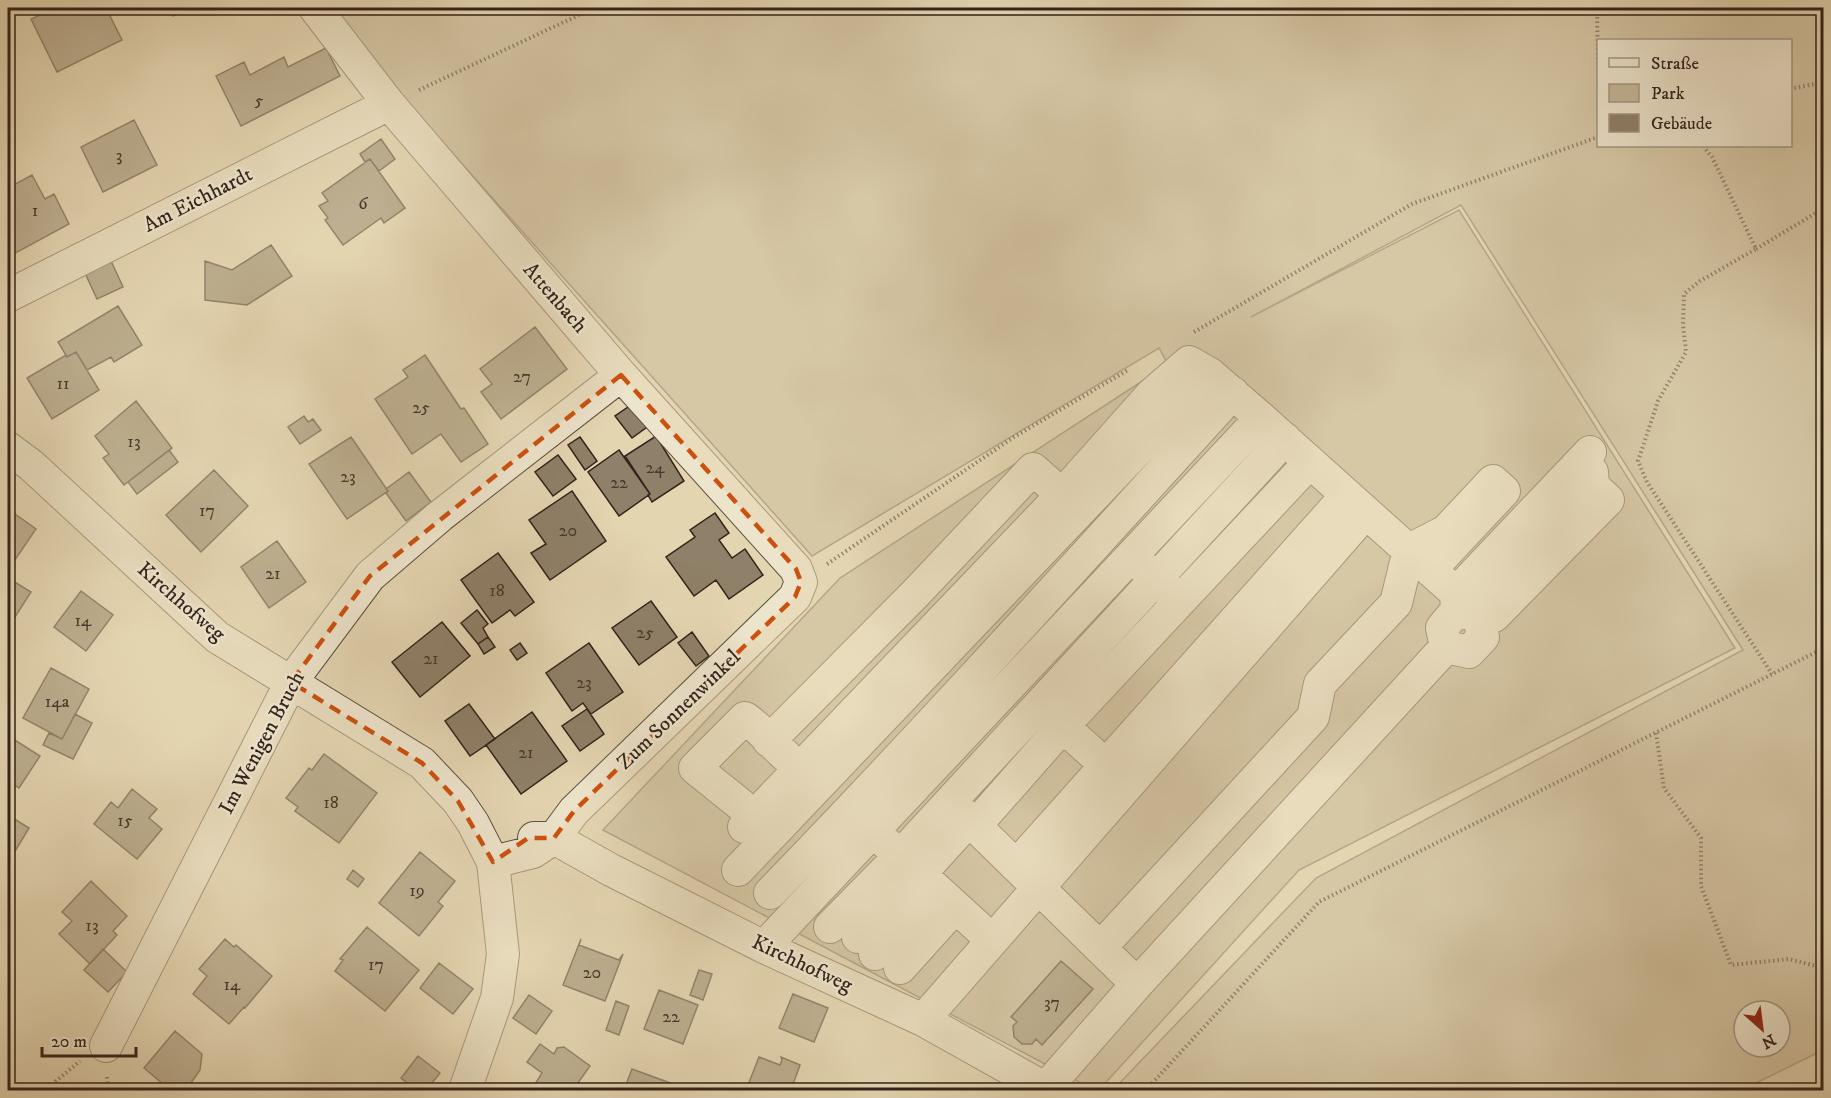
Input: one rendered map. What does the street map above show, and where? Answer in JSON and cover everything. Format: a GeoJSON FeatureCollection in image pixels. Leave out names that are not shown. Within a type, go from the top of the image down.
{"type":"FeatureCollection","features":[{"type":"Feature","properties":{"kind":"street","name":"Attenbach"},"geometry":{"type":"LineString","coordinates":[[315,8],[389,104],[621,375],[796,569],[801,582]]}},
{"type":"Feature","properties":{"kind":"street","name":"Am Eichhardt"},"geometry":{"type":"LineString","coordinates":[[8,296],[389,104]]}},
{"type":"Feature","properties":{"kind":"street"},"geometry":{"type":"LineString","coordinates":[[749,825],[811,777],[944,620],[1077,508],[1152,394],[1189,362],[1221,383],[1470,607],[1494,616],[1608,500],[1588,466],[1470,607],[1442,628],[1446,646],[1137,984],[1047,1090]]}},
{"type":"Feature","properties":{"kind":"street","name":"Im Wenigen Bruch"},"geometry":{"type":"LineString","coordinates":[[106,1046],[291,682],[370,576],[440,516],[621,375]]}},
{"type":"Feature","properties":{"kind":"street"},"geometry":{"type":"LineString","coordinates":[[992,940],[928,882],[811,777],[745,718],[695,768],[749,825],[753,882],[811,777],[944,620],[1221,383]]}},
{"type":"Feature","properties":{"kind":"street"},"geometry":{"type":"LineString","coordinates":[[924,776],[1261,418]]}},
{"type":"Feature","properties":{"kind":"street"},"geometry":{"type":"LineString","coordinates":[[1077,508],[1095,429]]}},
{"type":"Feature","properties":{"kind":"street"},"geometry":{"type":"LineString","coordinates":[[986,837],[1079,741],[1156,579],[1285,439]]}},
{"type":"Feature","properties":{"kind":"street","name":"Kirchhofweg"},"geometry":{"type":"LineString","coordinates":[[8,448],[31,465],[217,637],[422,763],[458,801],[493,862]]}},
{"type":"Feature","properties":{"kind":"street"},"geometry":{"type":"LineString","coordinates":[[923,1020],[992,940],[986,837],[1079,741],[1180,601],[1310,462]]}},
{"type":"Feature","properties":{"kind":"street"},"geometry":{"type":"LineString","coordinates":[[928,882],[867,946],[928,882],[986,837],[1079,741],[1356,503]]}},
{"type":"Feature","properties":{"kind":"street"},"geometry":{"type":"LineString","coordinates":[[1077,508],[1180,601]]}},
{"type":"Feature","properties":{"kind":"street"},"geometry":{"type":"LineString","coordinates":[[749,825],[811,777],[944,620],[966,514]]}},
{"type":"Feature","properties":{"kind":"street"},"geometry":{"type":"LineString","coordinates":[[1100,948],[1313,717],[1320,684],[1396,603],[1419,560]]}},
{"type":"Feature","properties":{"kind":"street","name":"Zum Sonnenwinkel"},"geometry":{"type":"LineString","coordinates":[[554,838],[574,811],[795,597],[801,582]]}},
{"type":"Feature","properties":{"kind":"street"},"geometry":{"type":"LineString","coordinates":[[944,620],[1079,741]]}},
{"type":"Feature","properties":{"kind":"street"},"geometry":{"type":"LineString","coordinates":[[1313,717],[1350,751]]}},
{"type":"Feature","properties":{"kind":"street"},"geometry":{"type":"LineString","coordinates":[[811,777],[924,776],[1137,984]]}},
{"type":"Feature","properties":{"kind":"street"},"geometry":{"type":"LineString","coordinates":[[764,947],[811,777]]}},
{"type":"Feature","properties":{"kind":"street","name":"Kirchhofweg"},"geometry":{"type":"LineString","coordinates":[[554,838],[611,870],[764,947],[923,1020],[1047,1090]]}},
{"type":"Feature","properties":{"kind":"street"},"geometry":{"type":"LineString","coordinates":[[465,1090],[497,998],[503,954],[493,862],[533,852],[554,838]]}},
{"type":"Feature","properties":{"kind":"path"},"geometry":{"type":"LineString","coordinates":[[389,104],[594,8]]}},
{"type":"Feature","properties":{"kind":"path"},"geometry":{"type":"LineString","coordinates":[[1597,8],[1598,39]]}},
{"type":"Feature","properties":{"kind":"path"},"geometry":{"type":"LineString","coordinates":[[1792,89],[1824,82]]}},
{"type":"Feature","properties":{"kind":"path"},"geometry":{"type":"LineString","coordinates":[[1704,147],[1712,157],[1756,249]]}},
{"type":"Feature","properties":{"kind":"path"},"geometry":{"type":"LineString","coordinates":[[1772,674],[1647,482],[1638,461],[1658,401],[1686,352],[1683,325],[1684,294],[1700,281],[1824,208]]}},
{"type":"Feature","properties":{"kind":"path"},"geometry":{"type":"LineString","coordinates":[[1146,1090],[1319,902],[1824,648]]}},
{"type":"Feature","properties":{"kind":"path"},"geometry":{"type":"LineString","coordinates":[[1656,733],[1664,788],[1701,838],[1701,886],[1731,965],[1789,959],[1824,968]]}},
{"type":"Feature","properties":{"kind":"path"},"geometry":{"type":"LineString","coordinates":[[52,1090],[56,1081],[78,1062],[106,1046]]}},
{"type":"Feature","properties":{"kind":"highlighted area"},"geometry":{"type":"Polygon","coordinates":[[[621,375],[796,569],[801,582],[795,597],[574,811],[554,838],[528,838],[493,862],[458,801],[422,763],[291,682],[370,576],[621,375]]]}},
{"type":"Feature","properties":{"kind":"green space"},"geometry":{"type":"Polygon","coordinates":[[[333,8],[1823,8],[1823,1050],[1742,1090],[1113,1090],[1316,878],[1743,650],[1461,205],[1251,317],[1459,210],[1735,648],[1299,870],[1099,1090],[1094,1090],[603,830],[840,578],[1190,350],[1166,361],[1159,348],[812,556],[396,90],[333,8]]]}},
{"type":"Feature","properties":{"kind":"building"},"geometry":{"type":"Polygon","coordinates":[[[56,8],[106,8],[122,40],[57,72],[31,19],[56,8]]]}},
{"type":"Feature","properties":{"kind":"building"},"geometry":{"type":"Polygon","coordinates":[[[168,8],[188,8],[173,16],[168,8]]]}},
{"type":"Feature","properties":{"kind":"building"},"geometry":{"type":"Polygon","coordinates":[[[326,48],[340,76],[241,126],[216,76],[244,62],[250,75],[284,57],[288,67],[326,48]]]}},
{"type":"Feature","properties":{"kind":"building"},"geometry":{"type":"Polygon","coordinates":[[[134,120],[157,165],[103,192],[81,147],[134,120]]]}},
{"type":"Feature","properties":{"kind":"building"},"geometry":{"type":"Polygon","coordinates":[[[381,139],[395,159],[379,171],[370,159],[365,162],[360,154],[381,139]]]}},
{"type":"Feature","properties":{"kind":"building"},"geometry":{"type":"Polygon","coordinates":[[[370,159],[405,208],[384,223],[381,218],[343,245],[325,220],[328,218],[319,206],[328,201],[322,193],[370,159]]]}},
{"type":"Feature","properties":{"kind":"building"},"geometry":{"type":"Polygon","coordinates":[[[32,175],[45,199],[54,194],[69,224],[8,257],[8,188],[32,175]]]}},
{"type":"Feature","properties":{"kind":"building"},"geometry":{"type":"Polygon","coordinates":[[[271,245],[292,276],[247,305],[205,300],[205,261],[232,270],[271,245]]]}},
{"type":"Feature","properties":{"kind":"building"},"geometry":{"type":"Polygon","coordinates":[[[111,261],[123,287],[97,299],[85,273],[111,261]]]}},
{"type":"Feature","properties":{"kind":"building"},"geometry":{"type":"Polygon","coordinates":[[[118,306],[142,345],[114,362],[111,357],[87,370],[76,352],[67,357],[58,342],[118,306]]]}},
{"type":"Feature","properties":{"kind":"building"},"geometry":{"type":"Polygon","coordinates":[[[535,327],[567,369],[501,419],[481,392],[492,384],[480,369],[535,327]]]}},
{"type":"Feature","properties":{"kind":"building"},"geometry":{"type":"Polygon","coordinates":[[[76,352],[99,390],[52,419],[27,378],[66,355],[67,357],[76,352]]]}},
{"type":"Feature","properties":{"kind":"building"},"geometry":{"type":"Polygon","coordinates":[[[425,355],[461,409],[464,408],[488,444],[461,462],[441,434],[412,454],[375,399],[408,377],[403,370],[425,355]]]}},
{"type":"Feature","properties":{"kind":"building"},"geometry":{"type":"Polygon","coordinates":[[[136,401],[172,448],[124,485],[103,458],[109,454],[95,436],[136,401]]]}},
{"type":"Feature","properties":{"kind":"building"},"geometry":{"type":"Polygon","coordinates":[[[631,405],[647,427],[632,438],[615,416],[631,405]]]}},
{"type":"Feature","properties":{"kind":"building"},"geometry":{"type":"Polygon","coordinates":[[[304,416],[308,422],[313,419],[321,430],[300,444],[288,427],[304,416]]]}},
{"type":"Feature","properties":{"kind":"building"},"geometry":{"type":"Polygon","coordinates":[[[656,436],[684,481],[652,502],[648,495],[650,494],[625,456],[656,436]]]}},
{"type":"Feature","properties":{"kind":"building"},"geometry":{"type":"Polygon","coordinates":[[[351,437],[388,491],[347,519],[309,464],[351,437]]]}},
{"type":"Feature","properties":{"kind":"building"},"geometry":{"type":"Polygon","coordinates":[[[580,437],[597,461],[585,470],[568,445],[580,437]]]}},
{"type":"Feature","properties":{"kind":"building"},"geometry":{"type":"Polygon","coordinates":[[[169,450],[178,462],[137,494],[128,482],[169,450]]]}},
{"type":"Feature","properties":{"kind":"building"},"geometry":{"type":"Polygon","coordinates":[[[619,450],[650,494],[619,516],[588,472],[619,450]]]}},
{"type":"Feature","properties":{"kind":"building"},"geometry":{"type":"Polygon","coordinates":[[[558,455],[576,479],[553,496],[535,472],[558,455]]]}},
{"type":"Feature","properties":{"kind":"building"},"geometry":{"type":"Polygon","coordinates":[[[214,470],[248,506],[201,552],[166,515],[214,470]]]}},
{"type":"Feature","properties":{"kind":"building"},"geometry":{"type":"Polygon","coordinates":[[[409,472],[431,502],[406,521],[386,493],[388,491],[386,489],[409,472]]]}},
{"type":"Feature","properties":{"kind":"building"},"geometry":{"type":"Polygon","coordinates":[[[572,491],[606,541],[550,580],[531,553],[546,544],[529,520],[572,491]]]}},
{"type":"Feature","properties":{"kind":"building"},"geometry":{"type":"Polygon","coordinates":[[[8,509],[36,529],[8,570],[8,509]]]}},
{"type":"Feature","properties":{"kind":"building"},"geometry":{"type":"Polygon","coordinates":[[[715,513],[729,533],[719,540],[732,558],[745,549],[763,575],[729,599],[716,580],[694,596],[666,557],[695,537],[690,530],[715,513]]]}},
{"type":"Feature","properties":{"kind":"building"},"geometry":{"type":"Polygon","coordinates":[[[277,541],[306,582],[269,608],[241,567],[277,541]]]}},
{"type":"Feature","properties":{"kind":"building"},"geometry":{"type":"Polygon","coordinates":[[[498,553],[534,602],[515,616],[510,610],[492,623],[461,580],[498,553]]]}},
{"type":"Feature","properties":{"kind":"building"},"geometry":{"type":"Polygon","coordinates":[[[8,578],[31,592],[15,617],[8,613],[8,578]]]}},
{"type":"Feature","properties":{"kind":"building"},"geometry":{"type":"Polygon","coordinates":[[[81,591],[113,615],[86,651],[54,627],[81,591]]]}},
{"type":"Feature","properties":{"kind":"building"},"geometry":{"type":"Polygon","coordinates":[[[651,601],[677,637],[639,665],[612,628],[651,601]]]}},
{"type":"Feature","properties":{"kind":"building"},"geometry":{"type":"Polygon","coordinates":[[[477,610],[488,624],[483,628],[488,637],[478,644],[461,623],[477,610]]]}},
{"type":"Feature","properties":{"kind":"building"},"geometry":{"type":"Polygon","coordinates":[[[442,622],[470,656],[420,697],[392,662],[442,622]]]}},
{"type":"Feature","properties":{"kind":"building"},"geometry":{"type":"Polygon","coordinates":[[[692,632],[709,656],[696,666],[678,643],[692,632]]]}},
{"type":"Feature","properties":{"kind":"building"},"geometry":{"type":"Polygon","coordinates":[[[488,637],[495,647],[484,654],[478,644],[488,637]]]}},
{"type":"Feature","properties":{"kind":"building"},"geometry":{"type":"Polygon","coordinates":[[[520,643],[527,653],[517,660],[510,650],[520,643]]]}},
{"type":"Feature","properties":{"kind":"building"},"geometry":{"type":"Polygon","coordinates":[[[589,643],[623,692],[591,714],[583,703],[572,711],[546,673],[589,643]]]}},
{"type":"Feature","properties":{"kind":"building"},"geometry":{"type":"Polygon","coordinates":[[[51,668],[89,689],[62,739],[23,718],[51,668]]]}},
{"type":"Feature","properties":{"kind":"building"},"geometry":{"type":"Polygon","coordinates":[[[469,704],[495,739],[470,756],[445,721],[469,704]]]}},
{"type":"Feature","properties":{"kind":"building"},"geometry":{"type":"Polygon","coordinates":[[[587,709],[604,734],[580,751],[562,726],[587,709]]]}},
{"type":"Feature","properties":{"kind":"building"},"geometry":{"type":"Polygon","coordinates":[[[532,712],[567,761],[521,794],[486,745],[532,712]]]}},
{"type":"Feature","properties":{"kind":"building"},"geometry":{"type":"Polygon","coordinates":[[[75,714],[92,723],[73,759],[43,745],[49,733],[62,739],[75,714]]]}},
{"type":"Feature","properties":{"kind":"building"},"geometry":{"type":"Polygon","coordinates":[[[10,737],[40,756],[19,788],[8,781],[8,741],[10,737]]]}},
{"type":"Feature","properties":{"kind":"building"},"geometry":{"type":"Polygon","coordinates":[[[324,754],[377,793],[339,843],[295,811],[298,807],[286,798],[309,768],[312,770],[324,754]]]}},
{"type":"Feature","properties":{"kind":"building"},"geometry":{"type":"Polygon","coordinates":[[[132,789],[157,809],[149,818],[162,829],[137,859],[94,824],[111,802],[118,808],[132,789]]]}},
{"type":"Feature","properties":{"kind":"building"},"geometry":{"type":"Polygon","coordinates":[[[8,815],[29,828],[8,863],[8,815]]]}},
{"type":"Feature","properties":{"kind":"building"},"geometry":{"type":"Polygon","coordinates":[[[420,852],[455,881],[438,902],[443,906],[419,936],[379,903],[420,852]]]}},
{"type":"Feature","properties":{"kind":"building"},"geometry":{"type":"Polygon","coordinates":[[[353,870],[364,879],[358,887],[347,879],[353,870]]]}},
{"type":"Feature","properties":{"kind":"building"},"geometry":{"type":"Polygon","coordinates":[[[91,881],[127,916],[113,931],[117,935],[90,964],[59,934],[72,921],[62,912],[91,881]]]}},
{"type":"Feature","properties":{"kind":"building"},"geometry":{"type":"Polygon","coordinates":[[[367,927],[419,970],[385,1011],[335,971],[343,960],[340,959],[367,927]]]}},
{"type":"Feature","properties":{"kind":"building"},"geometry":{"type":"Polygon","coordinates":[[[225,939],[234,947],[236,945],[272,976],[229,1024],[193,994],[207,976],[199,969],[225,939]]]}},
{"type":"Feature","properties":{"kind":"building"},"geometry":{"type":"Polygon","coordinates":[[[581,939],[579,945],[619,960],[623,954],[605,1001],[563,985],[581,939]]]}},
{"type":"Feature","properties":{"kind":"building"},"geometry":{"type":"Polygon","coordinates":[[[103,949],[127,972],[108,992],[84,970],[103,949]]]}},
{"type":"Feature","properties":{"kind":"building"},"geometry":{"type":"Polygon","coordinates":[[[1061,961],[1093,989],[1042,1045],[1036,1039],[1032,1044],[1022,1044],[1014,1037],[1013,1026],[1017,1022],[1011,1017],[1061,961]]]}},
{"type":"Feature","properties":{"kind":"building"},"geometry":{"type":"Polygon","coordinates":[[[439,963],[473,989],[453,1014],[420,988],[439,963]]]}},
{"type":"Feature","properties":{"kind":"building"},"geometry":{"type":"Polygon","coordinates":[[[699,970],[712,974],[703,1000],[690,995],[699,970]]]}},
{"type":"Feature","properties":{"kind":"building"},"geometry":{"type":"Polygon","coordinates":[[[659,990],[698,1005],[683,1044],[644,1029],[659,990]]]}},
{"type":"Feature","properties":{"kind":"building"},"geometry":{"type":"Polygon","coordinates":[[[793,994],[828,1008],[814,1042],[779,1028],[793,994]]]}},
{"type":"Feature","properties":{"kind":"building"},"geometry":{"type":"Polygon","coordinates":[[[529,995],[552,1011],[536,1034],[513,1018],[529,995]]]}},
{"type":"Feature","properties":{"kind":"building"},"geometry":{"type":"Polygon","coordinates":[[[616,1001],[629,1006],[619,1035],[606,1030],[616,1001]]]}},
{"type":"Feature","properties":{"kind":"building"},"geometry":{"type":"Polygon","coordinates":[[[175,1031],[202,1054],[200,1070],[186,1090],[170,1090],[144,1068],[175,1031]]]}},
{"type":"Feature","properties":{"kind":"building"},"geometry":{"type":"Polygon","coordinates":[[[540,1044],[554,1054],[557,1048],[564,1047],[590,1066],[573,1090],[532,1089],[542,1073],[527,1062],[540,1044]]]}},
{"type":"Feature","properties":{"kind":"building"},"geometry":{"type":"Polygon","coordinates":[[[418,1056],[440,1073],[426,1090],[416,1090],[401,1078],[418,1056]]]}},
{"type":"Feature","properties":{"kind":"building"},"geometry":{"type":"Polygon","coordinates":[[[759,1057],[780,1065],[781,1057],[800,1065],[791,1090],[746,1090],[759,1057]]]}},
{"type":"Feature","properties":{"kind":"building"},"geometry":{"type":"Polygon","coordinates":[[[632,1069],[673,1084],[670,1090],[624,1090],[632,1069]]]}},
{"type":"Feature","properties":{"kind":"building"},"geometry":{"type":"Polygon","coordinates":[[[382,1083],[391,1090],[376,1090],[382,1083]]]}}]}
